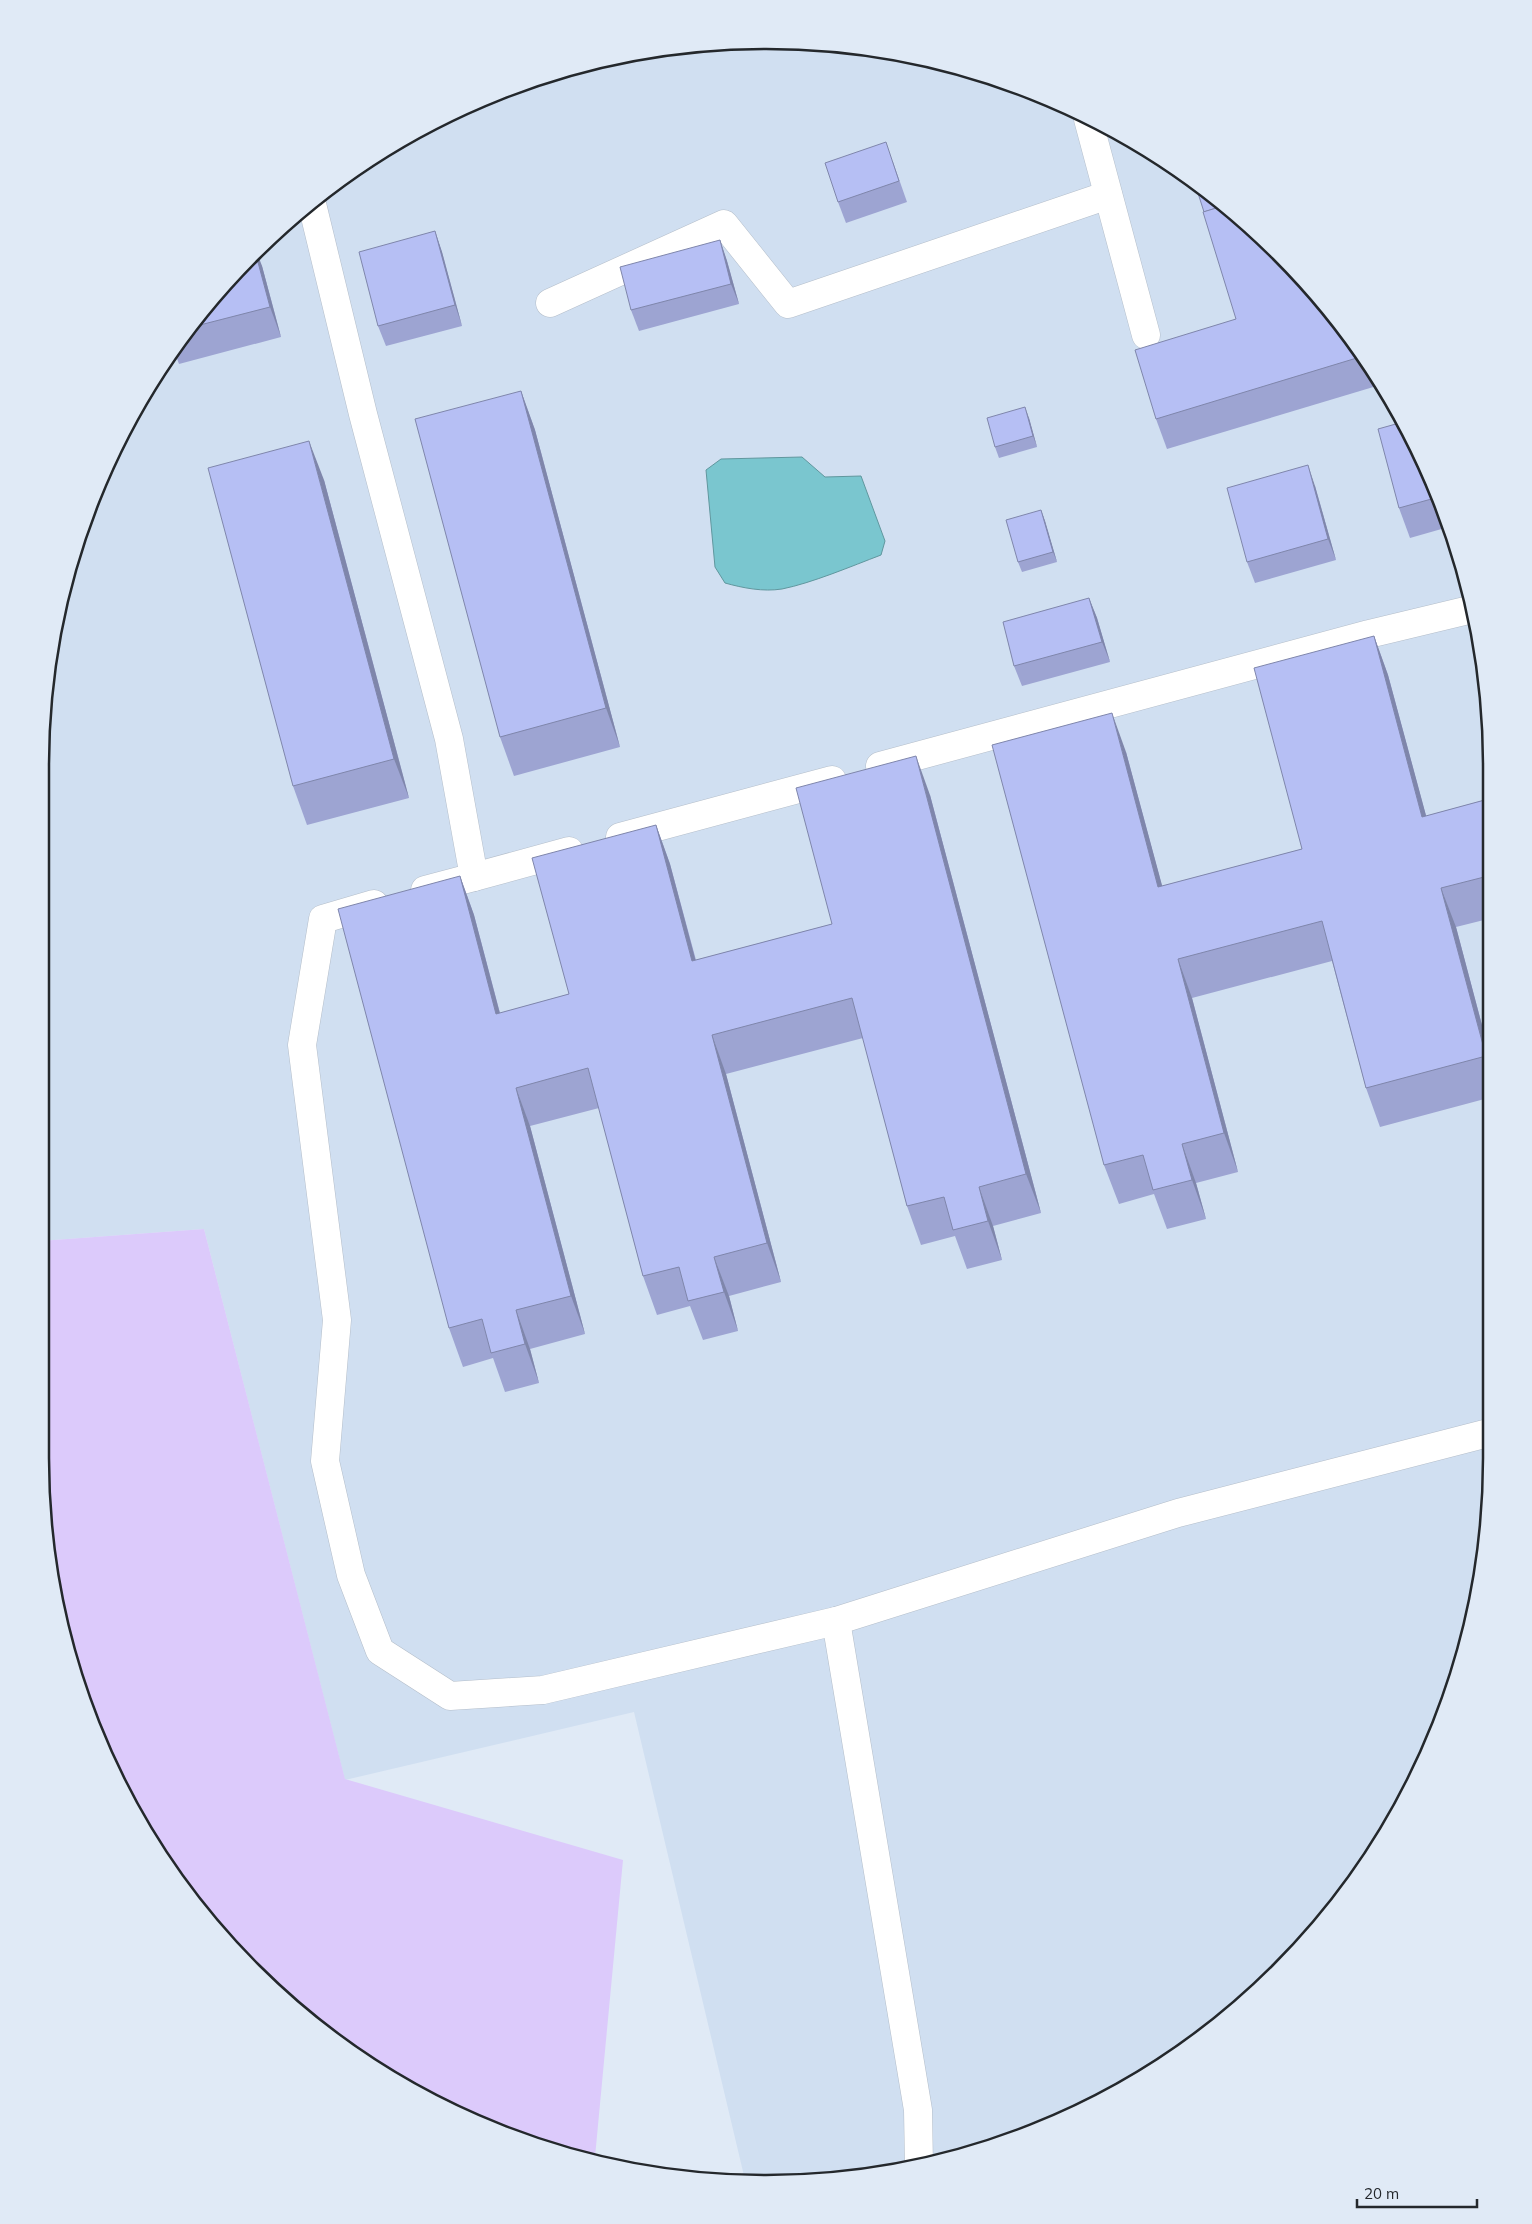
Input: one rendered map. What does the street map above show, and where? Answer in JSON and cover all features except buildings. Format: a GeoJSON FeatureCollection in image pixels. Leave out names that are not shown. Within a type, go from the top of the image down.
{"type":"FeatureCollection","features":[{"type":"Feature","properties":{"kind":"lane"},"geometry":{"type":"LineString","coordinates":[[1090,127],[1146,335]]}},
{"type":"Feature","properties":{"kind":"lane"},"geometry":{"type":"LineString","coordinates":[[550,303],[724,224],[788,304],[1108,195]]}},
{"type":"Feature","properties":{"kind":"lane"},"geometry":{"type":"LineString","coordinates":[[313,210],[363,414],[449,739],[474,877]]}},
{"type":"Feature","properties":{"kind":"lane"},"geometry":{"type":"LineString","coordinates":[[1466,611],[1369,634],[323,918],[302,1045],[337,1320],[325,1461],[351,1575],[380,1651],[450,1696],[543,1690],[836,1620],[1178,1513],[1483,1434]]}},
{"type":"Feature","properties":{"kind":"lane"},"geometry":{"type":"LineString","coordinates":[[836,1620],[918,2110],[919,2158]]}},
{"type":"Feature","properties":{"kind":"shaded area"},"geometry":{"type":"Polygon","coordinates":[[[719,50],[813,50],[860,55],[952,73],[997,87],[1040,103],[1125,145],[1203,197],[1239,227],[1305,293],[1335,329],[1387,407],[1429,492],[1459,580],[1477,672],[1482,719],[1483,766],[1482,1505],[1477,1552],[1459,1644],[1429,1732],[1387,1817],[1335,1895],[1305,1931],[1239,1997],[1203,2027],[1125,2079],[1040,2121],[997,2137],[952,2151],[860,2169],[813,2174],[744,2175],[634,1712],[345,1780],[204,1229],[49,1240],[49,766],[50,719],[55,672],[73,580],[87,535],[103,492],[145,407],[197,329],[227,293],[293,227],[329,197],[407,145],[449,123],[492,103],[580,73],[672,55],[719,50]]]}},
{"type":"Feature","properties":{"kind":"shaded area"},"geometry":{"type":"Polygon","coordinates":[[[204,1229],[345,1779],[623,1860],[595,2154],[535,2137],[492,2121],[449,2101],[407,2079],[329,2027],[259,1965],[227,1931],[197,1895],[145,1817],[103,1732],[87,1689],[73,1644],[55,1552],[50,1505],[49,1458],[49,1240],[204,1229]]]}},
{"type":"Feature","properties":{"kind":"water"},"geometry":{"type":"Polygon","coordinates":[[[802,457],[825,477],[861,476],[885,541],[881,555],[819,579],[782,589],[753,589],[725,583],[715,567],[706,470],[721,459],[802,457]]]}}]}
